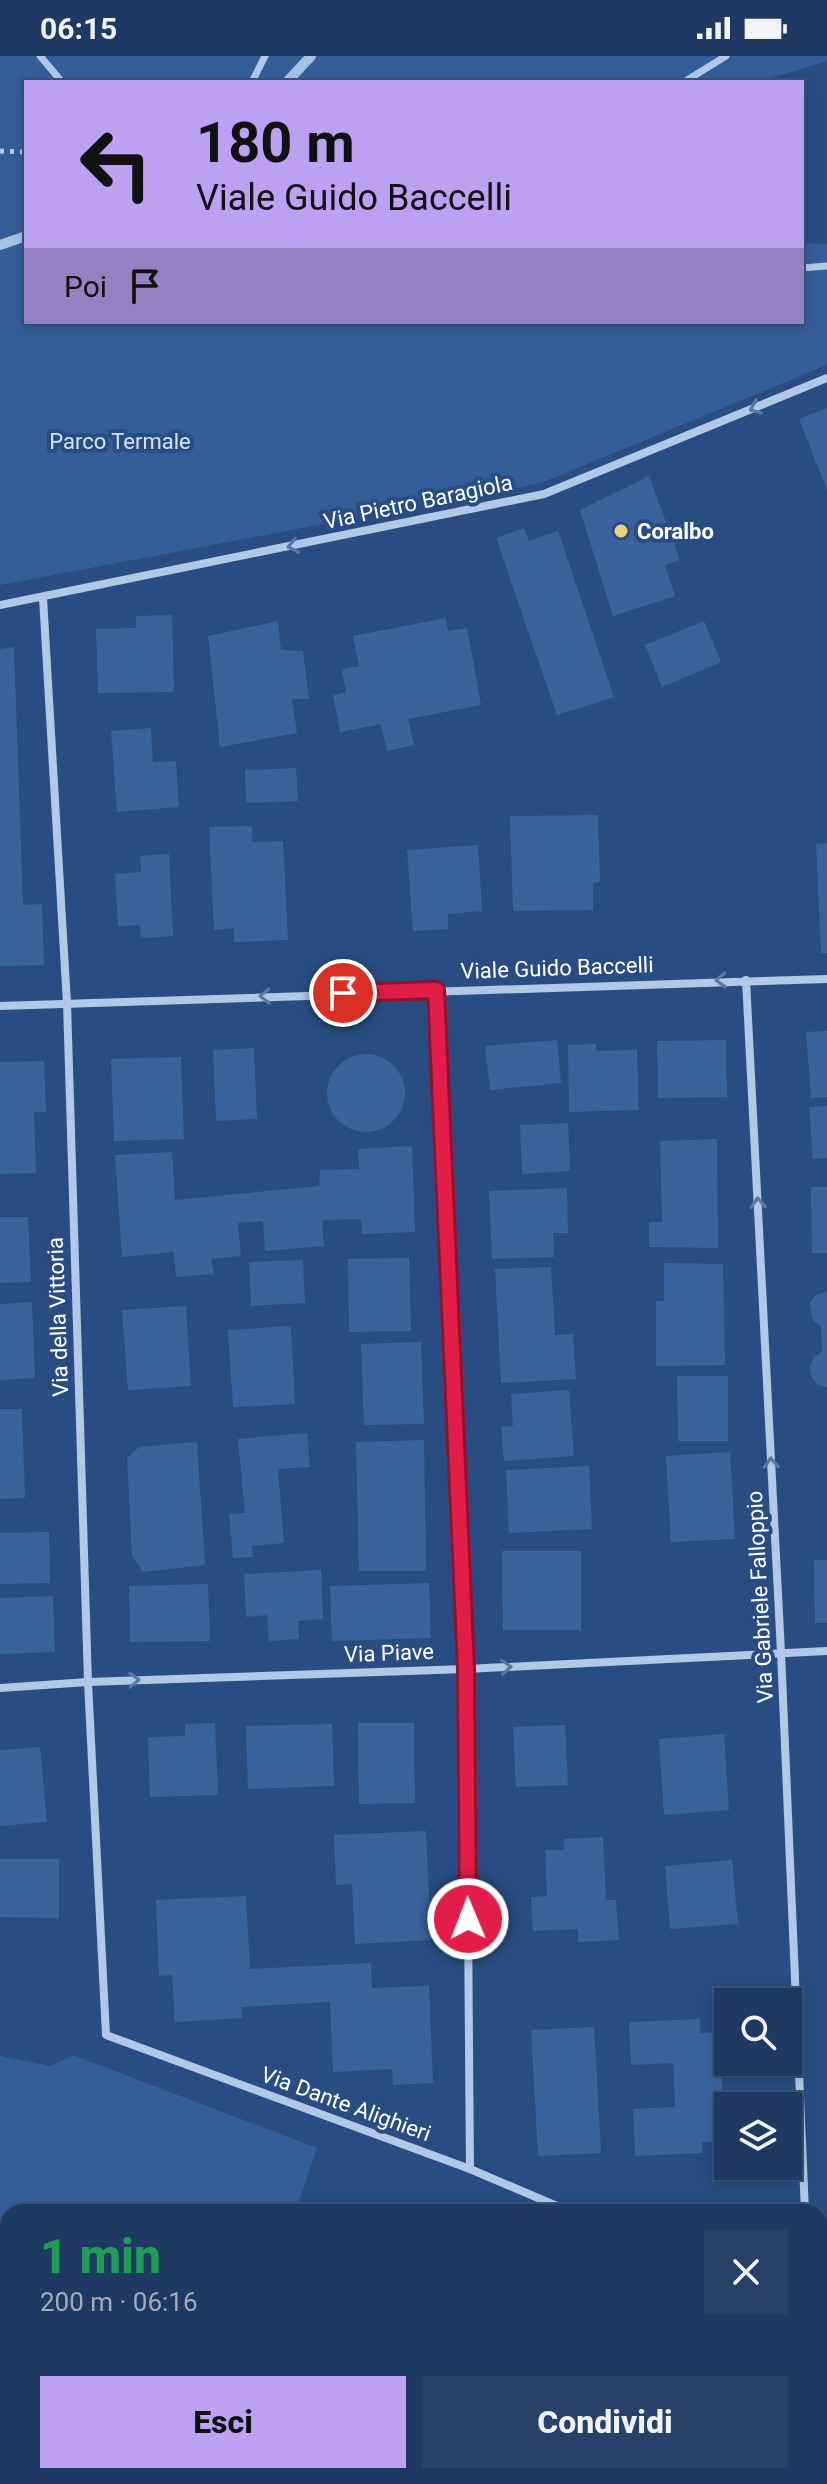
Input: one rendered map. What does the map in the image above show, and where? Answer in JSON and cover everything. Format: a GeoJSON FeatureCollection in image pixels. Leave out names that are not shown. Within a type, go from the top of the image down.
{"type":"FeatureCollection","features":[{"type":"Feature","properties":{"kind":"street"},"geometry":{"type":"LineString","coordinates":[[40,56],[60,80]]}},
{"type":"Feature","properties":{"kind":"street"},"geometry":{"type":"LineString","coordinates":[[253,80],[265,56]]}},
{"type":"Feature","properties":{"kind":"street"},"geometry":{"type":"LineString","coordinates":[[687,80],[726,56]]}},
{"type":"Feature","properties":{"kind":"street"},"geometry":{"type":"LineString","coordinates":[[804,268],[827,266]]}},
{"type":"Feature","properties":{"kind":"street","name":"Via Pietro Baragiola"},"geometry":{"type":"LineString","coordinates":[[0,605],[544,494],[827,378]]}},
{"type":"Feature","properties":{"kind":"street","name":"Via della Vittoria"},"geometry":{"type":"LineString","coordinates":[[43,598],[67,1003],[88,1682],[106,2035]]}},
{"type":"Feature","properties":{"kind":"street","name":"Viale Guido Baccelli"},"geometry":{"type":"LineString","coordinates":[[0,1006],[827,979]]}},
{"type":"Feature","properties":{"kind":"street","name":"Via Gabriele Falloppio"},"geometry":{"type":"LineString","coordinates":[[746,980],[781,1652],[805,2204]]}},
{"type":"Feature","properties":{"kind":"street"},"geometry":{"type":"LineString","coordinates":[[436,990],[466,1669],[470,2169]]}},
{"type":"Feature","properties":{"kind":"street","name":"Via Piave"},"geometry":{"type":"LineString","coordinates":[[0,1688],[827,1651]]}},
{"type":"Feature","properties":{"kind":"street","name":"Via Dante Alighieri"},"geometry":{"type":"LineString","coordinates":[[106,2035],[470,2169],[552,2204]]}},
{"type":"Feature","properties":{"kind":"path"},"geometry":{"type":"LineString","coordinates":[[0,151],[24,152]]}},
{"type":"Feature","properties":{"kind":"green space","name":"Parco Termale"},"geometry":{"type":"Polygon","coordinates":[[[0,56],[827,56],[827,61],[771,80],[24,80],[24,324],[804,324],[804,243],[827,244],[827,365],[541,483],[0,585],[0,56]]]}},
{"type":"Feature","properties":{"kind":"green space"},"geometry":{"type":"Polygon","coordinates":[[[73,2055],[317,2148],[298,2204],[0,2204],[0,2056],[51,2066],[73,2055]]]}},
{"type":"Feature","properties":{"kind":"building"},"geometry":{"type":"Polygon","coordinates":[[[827,408],[827,490],[799,419],[827,408]]]}},
{"type":"Feature","properties":{"kind":"building"},"geometry":{"type":"Polygon","coordinates":[[[649,476],[680,560],[665,565],[675,596],[613,616],[580,510],[649,476]]]}},
{"type":"Feature","properties":{"kind":"building"},"geometry":{"type":"Polygon","coordinates":[[[524,528],[529,541],[558,531],[614,697],[557,715],[496,538],[524,528]]]}},
{"type":"Feature","properties":{"kind":"building"},"geometry":{"type":"Polygon","coordinates":[[[172,615],[174,692],[98,693],[96,629],[136,628],[136,616],[172,615]]]}},
{"type":"Feature","properties":{"kind":"building"},"geometry":{"type":"Polygon","coordinates":[[[446,618],[448,631],[467,628],[481,705],[408,719],[414,745],[387,751],[381,724],[340,732],[333,695],[346,692],[342,669],[359,666],[353,636],[446,618]]]}},
{"type":"Feature","properties":{"kind":"building"},"geometry":{"type":"Polygon","coordinates":[[[278,621],[281,650],[303,651],[309,699],[292,699],[297,733],[220,747],[208,636],[278,621]]]}},
{"type":"Feature","properties":{"kind":"building"},"geometry":{"type":"Polygon","coordinates":[[[704,621],[721,662],[662,687],[645,645],[704,621]]]}},
{"type":"Feature","properties":{"kind":"building"},"geometry":{"type":"Polygon","coordinates":[[[14,647],[23,905],[42,904],[44,965],[0,966],[0,649],[14,647]]]}},
{"type":"Feature","properties":{"kind":"building"},"geometry":{"type":"Polygon","coordinates":[[[151,728],[153,762],[176,761],[179,807],[117,812],[111,731],[151,728]]]}},
{"type":"Feature","properties":{"kind":"building"},"geometry":{"type":"Polygon","coordinates":[[[296,768],[298,801],[246,803],[245,770],[296,768]]]}},
{"type":"Feature","properties":{"kind":"building"},"geometry":{"type":"Polygon","coordinates":[[[598,815],[600,882],[593,883],[593,910],[513,911],[510,816],[598,815]]]}},
{"type":"Feature","properties":{"kind":"building"},"geometry":{"type":"Polygon","coordinates":[[[252,826],[252,842],[283,841],[288,940],[234,942],[234,928],[214,930],[209,827],[252,826]]]}},
{"type":"Feature","properties":{"kind":"building"},"geometry":{"type":"Polygon","coordinates":[[[827,843],[827,953],[821,953],[816,844],[827,843]]]}},
{"type":"Feature","properties":{"kind":"building"},"geometry":{"type":"Polygon","coordinates":[[[478,845],[482,911],[448,914],[448,929],[413,931],[407,850],[478,845]]]}},
{"type":"Feature","properties":{"kind":"building"},"geometry":{"type":"Polygon","coordinates":[[[169,854],[173,936],[141,938],[140,925],[118,926],[115,874],[141,872],[140,856],[169,854]]]}},
{"type":"Feature","properties":{"kind":"building"},"geometry":{"type":"Polygon","coordinates":[[[827,1031],[827,1097],[811,1098],[806,1032],[827,1031]]]}},
{"type":"Feature","properties":{"kind":"building"},"geometry":{"type":"Polygon","coordinates":[[[557,1040],[561,1083],[490,1090],[485,1046],[557,1040]]]}},
{"type":"Feature","properties":{"kind":"building"},"geometry":{"type":"Polygon","coordinates":[[[726,1040],[727,1097],[658,1098],[657,1041],[726,1040]]]}},
{"type":"Feature","properties":{"kind":"building"},"geometry":{"type":"Polygon","coordinates":[[[596,1044],[596,1051],[637,1050],[639,1110],[569,1112],[568,1045],[596,1044]]]}},
{"type":"Feature","properties":{"kind":"building"},"geometry":{"type":"Polygon","coordinates":[[[254,1048],[257,1119],[216,1121],[213,1050],[254,1048]]]}},
{"type":"Feature","properties":{"kind":"building"},"geometry":{"type":"Polygon","coordinates":[[[366,1054],[381,1057],[393,1066],[402,1078],[405,1093],[402,1108],[393,1120],[381,1129],[366,1132],[351,1129],[339,1120],[330,1108],[327,1093],[330,1078],[339,1066],[351,1057],[366,1054]]]}},
{"type":"Feature","properties":{"kind":"building"},"geometry":{"type":"Polygon","coordinates":[[[181,1057],[184,1139],[114,1141],[111,1059],[181,1057]]]}},
{"type":"Feature","properties":{"kind":"building"},"geometry":{"type":"Polygon","coordinates":[[[44,1061],[46,1112],[34,1112],[36,1173],[0,1174],[0,1062],[44,1061]]]}},
{"type":"Feature","properties":{"kind":"building"},"geometry":{"type":"Polygon","coordinates":[[[827,1106],[827,1158],[813,1159],[809,1107],[827,1106]]]}},
{"type":"Feature","properties":{"kind":"building"},"geometry":{"type":"Polygon","coordinates":[[[568,1123],[570,1171],[522,1174],[520,1125],[568,1123]]]}},
{"type":"Feature","properties":{"kind":"building"},"geometry":{"type":"Polygon","coordinates":[[[717,1139],[718,1248],[649,1247],[649,1222],[662,1222],[660,1141],[717,1139]]]}},
{"type":"Feature","properties":{"kind":"building"},"geometry":{"type":"Polygon","coordinates":[[[412,1146],[415,1232],[362,1234],[361,1219],[322,1220],[324,1246],[265,1251],[263,1221],[238,1223],[241,1256],[211,1259],[214,1274],[176,1277],[174,1252],[122,1257],[115,1155],[172,1152],[175,1200],[319,1186],[320,1170],[359,1169],[358,1149],[412,1146]]]}},
{"type":"Feature","properties":{"kind":"building"},"geometry":{"type":"Polygon","coordinates":[[[811,1187],[827,1187],[827,1253],[812,1253],[811,1187]]]}},
{"type":"Feature","properties":{"kind":"building"},"geometry":{"type":"Polygon","coordinates":[[[567,1188],[568,1233],[553,1233],[554,1257],[492,1259],[489,1191],[567,1188]]]}},
{"type":"Feature","properties":{"kind":"building"},"geometry":{"type":"Polygon","coordinates":[[[0,1217],[28,1217],[31,1282],[0,1283],[0,1217]]]}},
{"type":"Feature","properties":{"kind":"building"},"geometry":{"type":"Polygon","coordinates":[[[409,1258],[411,1331],[349,1332],[348,1259],[409,1258]]]}},
{"type":"Feature","properties":{"kind":"building"},"geometry":{"type":"Polygon","coordinates":[[[303,1260],[305,1303],[251,1306],[249,1262],[303,1260]]]}},
{"type":"Feature","properties":{"kind":"building"},"geometry":{"type":"Polygon","coordinates":[[[664,1263],[723,1264],[725,1365],[656,1366],[656,1301],[664,1301],[664,1263]]]}},
{"type":"Feature","properties":{"kind":"building"},"geometry":{"type":"Polygon","coordinates":[[[551,1267],[555,1335],[573,1334],[576,1379],[501,1383],[495,1269],[551,1267]]]}},
{"type":"Feature","properties":{"kind":"building"},"geometry":{"type":"Polygon","coordinates":[[[827,1291],[825,1387],[816,1383],[810,1366],[822,1351],[821,1326],[813,1321],[810,1303],[815,1296],[827,1291]]]}},
{"type":"Feature","properties":{"kind":"building"},"geometry":{"type":"Polygon","coordinates":[[[32,1302],[35,1378],[0,1380],[0,1304],[32,1302]]]}},
{"type":"Feature","properties":{"kind":"building"},"geometry":{"type":"Polygon","coordinates":[[[186,1306],[191,1386],[128,1390],[122,1310],[186,1306]]]}},
{"type":"Feature","properties":{"kind":"building"},"geometry":{"type":"Polygon","coordinates":[[[291,1326],[295,1404],[233,1407],[228,1330],[291,1326]]]}},
{"type":"Feature","properties":{"kind":"building"},"geometry":{"type":"Polygon","coordinates":[[[421,1342],[424,1424],[364,1425],[361,1344],[421,1342]]]}},
{"type":"Feature","properties":{"kind":"building"},"geometry":{"type":"Polygon","coordinates":[[[677,1376],[728,1376],[728,1441],[678,1441],[677,1376]]]}},
{"type":"Feature","properties":{"kind":"building"},"geometry":{"type":"Polygon","coordinates":[[[569,1390],[574,1456],[504,1461],[501,1427],[513,1426],[511,1394],[569,1390]]]}},
{"type":"Feature","properties":{"kind":"building"},"geometry":{"type":"Polygon","coordinates":[[[0,1409],[22,1409],[25,1498],[0,1499],[0,1409]]]}},
{"type":"Feature","properties":{"kind":"building"},"geometry":{"type":"Polygon","coordinates":[[[307,1433],[310,1467],[278,1469],[284,1543],[252,1546],[253,1557],[233,1558],[229,1514],[245,1513],[238,1439],[307,1433]]]}},
{"type":"Feature","properties":{"kind":"building"},"geometry":{"type":"Polygon","coordinates":[[[424,1440],[426,1571],[359,1571],[356,1442],[424,1440]]]}},
{"type":"Feature","properties":{"kind":"building"},"geometry":{"type":"Polygon","coordinates":[[[197,1442],[205,1565],[143,1572],[132,1556],[127,1458],[139,1447],[197,1442]]]}},
{"type":"Feature","properties":{"kind":"building"},"geometry":{"type":"Polygon","coordinates":[[[730,1452],[735,1539],[671,1542],[666,1456],[730,1452]]]}},
{"type":"Feature","properties":{"kind":"building"},"geometry":{"type":"Polygon","coordinates":[[[589,1466],[592,1529],[509,1533],[506,1470],[589,1466]]]}},
{"type":"Feature","properties":{"kind":"building"},"geometry":{"type":"Polygon","coordinates":[[[49,1532],[50,1583],[0,1584],[0,1533],[49,1532]]]}},
{"type":"Feature","properties":{"kind":"building"},"geometry":{"type":"Polygon","coordinates":[[[502,1551],[581,1551],[581,1630],[503,1630],[502,1551]]]}},
{"type":"Feature","properties":{"kind":"building"},"geometry":{"type":"Polygon","coordinates":[[[814,1560],[827,1560],[827,1623],[815,1623],[814,1560]]]}},
{"type":"Feature","properties":{"kind":"building"},"geometry":{"type":"Polygon","coordinates":[[[321,1570],[323,1619],[298,1621],[299,1639],[269,1641],[267,1615],[246,1617],[244,1574],[321,1570]]]}},
{"type":"Feature","properties":{"kind":"building"},"geometry":{"type":"Polygon","coordinates":[[[429,1583],[431,1638],[332,1641],[330,1586],[429,1583]]]}},
{"type":"Feature","properties":{"kind":"building"},"geometry":{"type":"Polygon","coordinates":[[[208,1584],[210,1641],[130,1642],[129,1586],[208,1584]]]}},
{"type":"Feature","properties":{"kind":"building"},"geometry":{"type":"Polygon","coordinates":[[[53,1596],[55,1652],[0,1654],[0,1598],[53,1596]]]}},
{"type":"Feature","properties":{"kind":"building"},"geometry":{"type":"Polygon","coordinates":[[[215,1723],[218,1795],[150,1797],[148,1737],[185,1736],[185,1724],[215,1723]]]}},
{"type":"Feature","properties":{"kind":"building"},"geometry":{"type":"Polygon","coordinates":[[[358,1723],[414,1723],[415,1803],[359,1804],[358,1723]]]}},
{"type":"Feature","properties":{"kind":"building"},"geometry":{"type":"Polygon","coordinates":[[[332,1724],[334,1786],[248,1789],[246,1726],[332,1724]]]}},
{"type":"Feature","properties":{"kind":"building"},"geometry":{"type":"Polygon","coordinates":[[[565,1725],[568,1785],[516,1787],[513,1727],[565,1725]]]}},
{"type":"Feature","properties":{"kind":"building"},"geometry":{"type":"Polygon","coordinates":[[[724,1734],[729,1810],[664,1815],[659,1739],[724,1734]]]}},
{"type":"Feature","properties":{"kind":"building"},"geometry":{"type":"Polygon","coordinates":[[[40,1747],[47,1822],[0,1826],[0,1750],[40,1747]]]}},
{"type":"Feature","properties":{"kind":"building"},"geometry":{"type":"Polygon","coordinates":[[[426,1831],[431,1940],[355,1944],[352,1884],[336,1885],[334,1835],[426,1831]]]}},
{"type":"Feature","properties":{"kind":"building"},"geometry":{"type":"Polygon","coordinates":[[[603,1837],[606,1900],[616,1900],[619,1940],[578,1942],[578,1929],[533,1931],[531,1897],[547,1896],[545,1850],[564,1850],[564,1839],[603,1837]]]}},
{"type":"Feature","properties":{"kind":"building"},"geometry":{"type":"Polygon","coordinates":[[[0,1859],[59,1859],[59,1918],[0,1917],[0,1859]]]}},
{"type":"Feature","properties":{"kind":"building"},"geometry":{"type":"Polygon","coordinates":[[[732,1860],[738,1924],[670,1929],[665,1866],[732,1860]]]}},
{"type":"Feature","properties":{"kind":"building"},"geometry":{"type":"Polygon","coordinates":[[[246,1896],[250,1969],[371,1963],[372,1988],[429,1986],[433,2083],[393,2085],[392,2069],[333,2072],[330,2002],[241,2007],[242,2018],[175,2022],[172,1975],[159,1976],[156,1900],[246,1896]]]}},
{"type":"Feature","properties":{"kind":"building"},"geometry":{"type":"Polygon","coordinates":[[[700,2019],[700,2033],[714,2032],[714,2076],[722,2076],[722,2092],[714,2092],[714,2141],[702,2142],[702,2153],[635,2156],[633,2109],[675,2107],[673,2063],[631,2065],[629,2022],[700,2019]]]}},
{"type":"Feature","properties":{"kind":"building"},"geometry":{"type":"Polygon","coordinates":[[[594,2027],[601,2153],[538,2156],[531,2030],[594,2027]]]}},
{"type":"Feature","properties":{"kind":"waterway"},"geometry":{"type":"LineString","coordinates":[[289,80],[311,56]]}},
{"type":"Feature","properties":{"kind":"waterway"},"geometry":{"type":"LineString","coordinates":[[0,245],[24,237]]}},
{"type":"Feature","properties":{"kind":"place","name":"Coralbo"},"geometry":{"type":"Point","coordinates":[621,531]}},
{"type":"Feature","properties":{"kind":"route"},"geometry":{"type":"LineString","coordinates":[[343,993],[436,990],[466,1669],[468,1919]]}}]}
